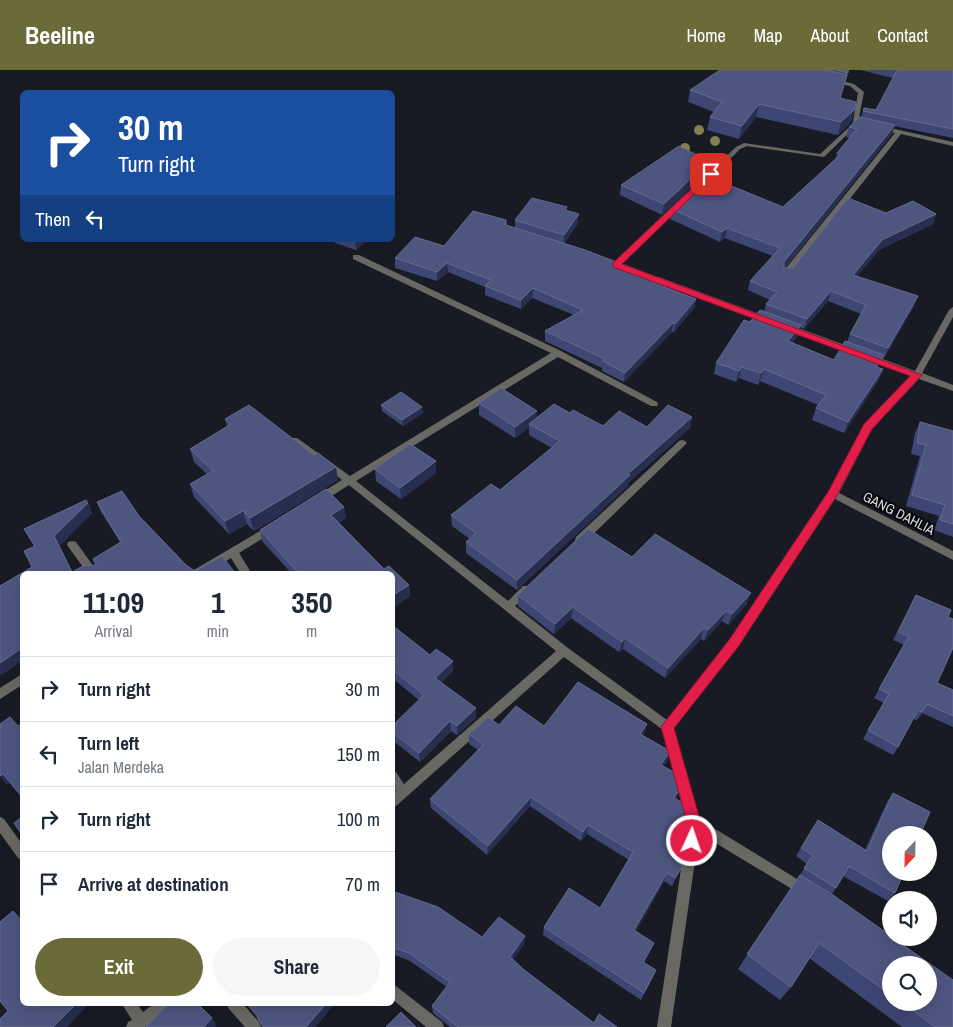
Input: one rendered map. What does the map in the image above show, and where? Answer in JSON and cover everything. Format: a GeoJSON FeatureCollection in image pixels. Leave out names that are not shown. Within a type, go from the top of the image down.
{"type":"FeatureCollection","features":[{"type":"Feature","properties":{"kind":"street"},"geometry":{"type":"LineString","coordinates":[[695,190],[738,148],[746,144],[822,156],[856,122],[861,92],[858,88],[825,79]]}},
{"type":"Feature","properties":{"kind":"street"},"geometry":{"type":"LineString","coordinates":[[856,122],[953,144]]}},
{"type":"Feature","properties":{"kind":"street"},"geometry":{"type":"LineString","coordinates":[[786,274],[899,132]]}},
{"type":"Feature","properties":{"kind":"street"},"geometry":{"type":"LineString","coordinates":[[616,265],[688,196]]}},
{"type":"Feature","properties":{"kind":"street"},"geometry":{"type":"LineString","coordinates":[[356,257],[558,353],[654,404]]}},
{"type":"Feature","properties":{"kind":"street"},"geometry":{"type":"LineString","coordinates":[[608,262],[626,268]]}},
{"type":"Feature","properties":{"kind":"street"},"geometry":{"type":"LineString","coordinates":[[645,275],[953,388]]}},
{"type":"Feature","properties":{"kind":"street"},"geometry":{"type":"LineString","coordinates":[[668,727],[734,643],[832,494],[868,427],[917,375],[953,310]]}},
{"type":"Feature","properties":{"kind":"street"},"geometry":{"type":"LineString","coordinates":[[307,506],[558,353]]}},
{"type":"Feature","properties":{"kind":"street"},"geometry":{"type":"LineString","coordinates":[[286,435],[349,480],[564,651],[668,727],[694,823],[664,1027]]}},
{"type":"Feature","properties":{"kind":"street"},"geometry":{"type":"LineString","coordinates":[[573,546],[682,443]]}},
{"type":"Feature","properties":{"kind":"street","name":"GANG DAHLIA"},"geometry":{"type":"LineString","coordinates":[[832,494],[953,556]]}},
{"type":"Feature","properties":{"kind":"street"},"geometry":{"type":"LineString","coordinates":[[201,571],[283,521]]}},
{"type":"Feature","properties":{"kind":"street"},"geometry":{"type":"LineString","coordinates":[[72,545],[92,571]]}},
{"type":"Feature","properties":{"kind":"street"},"geometry":{"type":"LineString","coordinates":[[233,552],[245,571]]}},
{"type":"Feature","properties":{"kind":"street"},"geometry":{"type":"LineString","coordinates":[[508,607],[537,580]]}},
{"type":"Feature","properties":{"kind":"street"},"geometry":{"type":"LineString","coordinates":[[395,799],[564,651]]}},
{"type":"Feature","properties":{"kind":"street"},"geometry":{"type":"LineString","coordinates":[[0,694],[20,680]]}},
{"type":"Feature","properties":{"kind":"street"},"geometry":{"type":"LineString","coordinates":[[395,780],[403,792]]}},
{"type":"Feature","properties":{"kind":"street"},"geometry":{"type":"LineString","coordinates":[[0,823],[20,851]]}},
{"type":"Feature","properties":{"kind":"street"},"geometry":{"type":"LineString","coordinates":[[694,823],[821,900]]}},
{"type":"Feature","properties":{"kind":"street"},"geometry":{"type":"LineString","coordinates":[[395,992],[438,1027]]}},
{"type":"Feature","properties":{"kind":"street"},"geometry":{"type":"LineString","coordinates":[[129,1006],[137,1024],[162,1006]]}},
{"type":"Feature","properties":{"kind":"street"},"geometry":{"type":"LineString","coordinates":[[236,1006],[254,1027]]}},
{"type":"Feature","properties":{"kind":"building"},"geometry":{"type":"Polygon","coordinates":[[[720,70],[827,70],[847,75],[840,98],[856,102],[855,109],[841,122],[759,104],[742,126],[710,117],[722,102],[690,90],[720,70]]]}},
{"type":"Feature","properties":{"kind":"building"},"geometry":{"type":"Polygon","coordinates":[[[836,70],[848,70],[848,73],[836,70]]]}},
{"type":"Feature","properties":{"kind":"building"},"geometry":{"type":"Polygon","coordinates":[[[897,70],[953,70],[953,129],[863,111],[864,108],[876,110],[897,70]]]}},
{"type":"Feature","properties":{"kind":"building"},"geometry":{"type":"Polygon","coordinates":[[[860,117],[895,125],[784,262],[784,268],[793,268],[848,198],[886,213],[913,201],[936,214],[882,240],[853,275],[918,296],[888,348],[850,334],[866,305],[831,291],[807,319],[766,304],[777,292],[750,281],[780,248],[727,228],[722,232],[672,209],[707,176],[783,207],[840,155],[837,153],[857,129],[849,127],[860,117]]]}},
{"type":"Feature","properties":{"kind":"building"},"geometry":{"type":"Polygon","coordinates":[[[679,146],[703,158],[687,167],[699,171],[664,204],[621,185],[679,146]]]}},
{"type":"Feature","properties":{"kind":"building"},"geometry":{"type":"Polygon","coordinates":[[[532,198],[567,207],[565,210],[579,214],[564,235],[515,220],[532,198]]]}},
{"type":"Feature","properties":{"kind":"building"},"geometry":{"type":"Polygon","coordinates":[[[473,211],[506,220],[506,225],[585,250],[669,282],[664,287],[696,299],[676,323],[673,323],[625,373],[603,361],[605,359],[545,331],[583,310],[533,288],[521,300],[485,286],[491,280],[447,263],[437,272],[395,258],[415,237],[444,246],[473,211]]]}},
{"type":"Feature","properties":{"kind":"building"},"geometry":{"type":"Polygon","coordinates":[[[760,310],[801,325],[788,341],[834,360],[845,341],[884,355],[876,367],[883,369],[848,422],[816,408],[826,395],[764,369],[761,373],[742,367],[739,371],[716,363],[744,320],[750,322],[760,310]]]}},
{"type":"Feature","properties":{"kind":"building"},"geometry":{"type":"Polygon","coordinates":[[[501,388],[537,411],[515,427],[479,403],[501,388]]]}},
{"type":"Feature","properties":{"kind":"building"},"geometry":{"type":"Polygon","coordinates":[[[401,392],[422,407],[402,420],[381,405],[401,392]]]}},
{"type":"Feature","properties":{"kind":"building"},"geometry":{"type":"Polygon","coordinates":[[[554,404],[570,413],[573,410],[603,426],[619,411],[647,427],[668,405],[692,417],[628,474],[630,475],[517,580],[466,542],[476,533],[451,515],[491,484],[500,490],[560,441],[529,424],[554,404]]]}},
{"type":"Feature","properties":{"kind":"building"},"geometry":{"type":"Polygon","coordinates":[[[249,405],[314,455],[318,453],[336,467],[250,518],[243,511],[225,521],[190,484],[213,471],[190,449],[231,424],[225,419],[249,405]]]}},
{"type":"Feature","properties":{"kind":"building"},"geometry":{"type":"Polygon","coordinates":[[[920,422],[953,431],[953,524],[940,520],[945,505],[912,495],[926,445],[917,443],[920,422]]]}},
{"type":"Feature","properties":{"kind":"building"},"geometry":{"type":"Polygon","coordinates":[[[410,444],[436,461],[400,488],[375,469],[410,444]]]}},
{"type":"Feature","properties":{"kind":"building"},"geometry":{"type":"Polygon","coordinates":[[[326,489],[344,507],[331,515],[384,569],[389,566],[394,571],[296,571],[260,530],[326,489]]]}},
{"type":"Feature","properties":{"kind":"building"},"geometry":{"type":"Polygon","coordinates":[[[122,491],[139,516],[186,565],[195,571],[74,571],[83,566],[96,565],[93,559],[121,542],[97,502],[122,491]]]}},
{"type":"Feature","properties":{"kind":"building"},"geometry":{"type":"Polygon","coordinates":[[[86,500],[88,503],[54,536],[72,571],[25,571],[32,567],[24,551],[35,546],[24,529],[86,500]]]}},
{"type":"Feature","properties":{"kind":"building"},"geometry":{"type":"Polygon","coordinates":[[[588,529],[632,557],[655,534],[751,593],[732,614],[726,611],[708,630],[704,628],[668,668],[625,638],[622,642],[573,607],[555,624],[518,595],[588,529]]]}},
{"type":"Feature","properties":{"kind":"building"},"geometry":{"type":"Polygon","coordinates":[[[222,556],[234,571],[195,571],[222,556]]]}},
{"type":"Feature","properties":{"kind":"building"},"geometry":{"type":"Polygon","coordinates":[[[395,572],[409,585],[395,594],[395,572]]]}},
{"type":"Feature","properties":{"kind":"building"},"geometry":{"type":"Polygon","coordinates":[[[20,574],[20,649],[0,663],[0,586],[20,574]]]}},
{"type":"Feature","properties":{"kind":"building"},"geometry":{"type":"Polygon","coordinates":[[[916,595],[951,610],[948,617],[953,619],[953,648],[937,683],[953,690],[953,716],[927,704],[922,712],[918,710],[898,747],[868,730],[889,694],[879,689],[909,636],[898,632],[916,595]]]}},
{"type":"Feature","properties":{"kind":"building"},"geometry":{"type":"Polygon","coordinates":[[[395,627],[430,655],[436,649],[453,661],[435,678],[476,708],[457,726],[450,721],[419,753],[395,734],[395,723],[424,695],[395,671],[395,627]]]}},
{"type":"Feature","properties":{"kind":"building"},"geometry":{"type":"Polygon","coordinates":[[[578,682],[647,724],[640,734],[670,751],[661,765],[679,775],[682,785],[674,798],[687,805],[689,813],[678,832],[685,836],[678,849],[684,852],[682,867],[675,878],[667,873],[634,930],[654,943],[643,962],[656,970],[644,993],[544,927],[569,888],[600,908],[633,852],[588,825],[583,832],[531,797],[488,846],[430,799],[483,745],[469,734],[488,717],[499,725],[516,706],[544,726],[578,682]]]}},
{"type":"Feature","properties":{"kind":"building"},"geometry":{"type":"Polygon","coordinates":[[[10,717],[18,726],[20,724],[20,795],[3,774],[0,776],[0,724],[10,717]]]}},
{"type":"Feature","properties":{"kind":"building"},"geometry":{"type":"Polygon","coordinates":[[[893,793],[930,812],[924,826],[882,826],[882,881],[900,881],[896,891],[892,891],[849,866],[836,888],[804,868],[813,855],[801,848],[818,820],[867,851],[893,793]]]}},
{"type":"Feature","properties":{"kind":"building"},"geometry":{"type":"Polygon","coordinates":[[[20,818],[20,832],[14,823],[20,818]]]}},
{"type":"Feature","properties":{"kind":"building"},"geometry":{"type":"Polygon","coordinates":[[[800,875],[833,895],[882,930],[882,946],[904,946],[919,956],[882,956],[882,988],[819,943],[791,987],[747,954],[800,875]]]}},
{"type":"Feature","properties":{"kind":"building"},"geometry":{"type":"Polygon","coordinates":[[[395,892],[438,907],[482,937],[499,917],[525,936],[510,957],[594,1023],[599,1014],[617,1027],[458,1027],[432,1006],[450,982],[409,953],[395,948],[395,892]]]}},
{"type":"Feature","properties":{"kind":"building"},"geometry":{"type":"Polygon","coordinates":[[[13,911],[20,919],[20,1006],[74,1006],[53,1027],[0,1027],[0,1019],[8,1011],[0,1001],[0,922],[13,911]]]}},
{"type":"Feature","properties":{"kind":"building"},"geometry":{"type":"Polygon","coordinates":[[[937,969],[953,980],[953,1027],[935,1027],[913,1011],[937,1011],[937,969]]]}},
{"type":"Feature","properties":{"kind":"building"},"geometry":{"type":"Polygon","coordinates":[[[166,1006],[200,1006],[212,1018],[204,1027],[146,1027],[166,1006]]]}},
{"type":"Feature","properties":{"kind":"building"},"geometry":{"type":"Polygon","coordinates":[[[249,1006],[324,1006],[306,1027],[264,1027],[249,1006]]]}},
{"type":"Feature","properties":{"kind":"building"},"geometry":{"type":"Polygon","coordinates":[[[401,1012],[416,1027],[386,1027],[401,1012]]]}},
{"type":"Feature","properties":{"kind":"route"},"geometry":{"type":"LineString","coordinates":[[692,841],[694,823],[668,727],[734,643],[832,494],[868,427],[917,375],[616,265],[711,174]]}}]}
